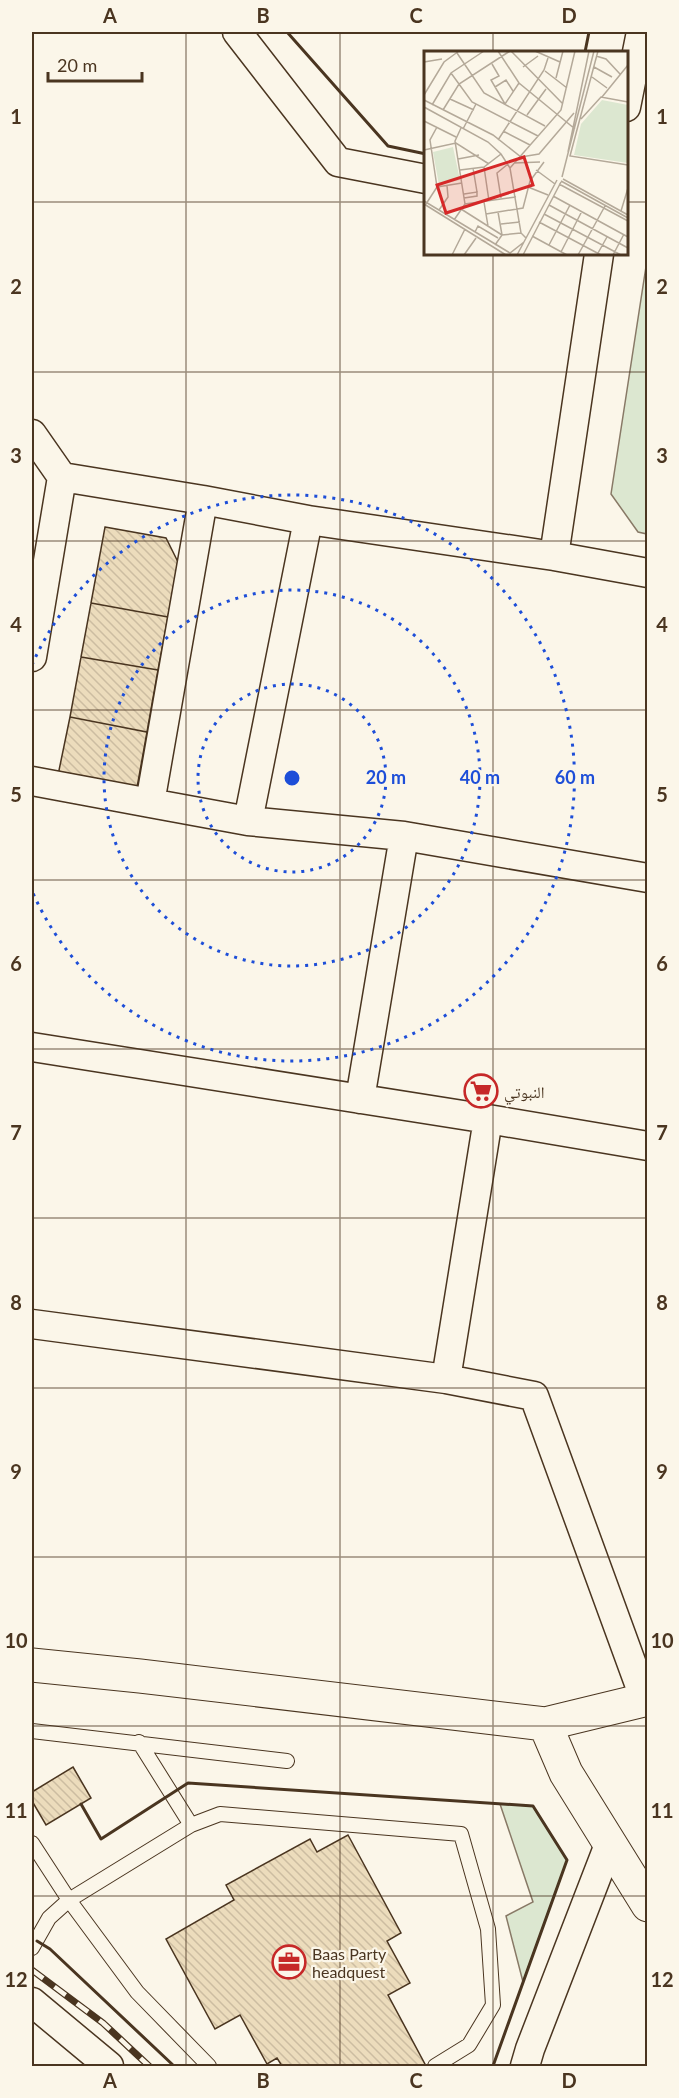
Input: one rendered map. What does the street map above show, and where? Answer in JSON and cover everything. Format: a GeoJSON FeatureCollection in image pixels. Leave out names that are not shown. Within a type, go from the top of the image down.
{"type":"FeatureCollection","features":[{"type":"Feature","properties":{"kind":"street"},"geometry":{"type":"LineString","coordinates":[[237,32],[338,162],[424,179]]}},
{"type":"Feature","properties":{"kind":"street"},"geometry":{"type":"LineString","coordinates":[[628,102],[642,32]]}},
{"type":"Feature","properties":{"kind":"street"},"geometry":{"type":"LineString","coordinates":[[554,556],[599,255]]}},
{"type":"Feature","properties":{"kind":"street"},"geometry":{"type":"LineString","coordinates":[[32,434],[62,477],[32,648]]}},
{"type":"Feature","properties":{"kind":"street"},"geometry":{"type":"LineString","coordinates":[[62,477],[308,520],[554,556],[648,573]]}},
{"type":"Feature","properties":{"kind":"street"},"geometry":{"type":"LineString","coordinates":[[150,803],[203,500]]}},
{"type":"Feature","properties":{"kind":"street"},"geometry":{"type":"LineString","coordinates":[[248,821],[308,520]]}},
{"type":"Feature","properties":{"kind":"street"},"geometry":{"type":"LineString","coordinates":[[32,781],[248,821],[404,836],[648,878]]}},
{"type":"Feature","properties":{"kind":"street"},"geometry":{"type":"LineString","coordinates":[[360,1099],[404,836]]}},
{"type":"Feature","properties":{"kind":"street"},"geometry":{"type":"LineString","coordinates":[[32,1047],[648,1146]]}},
{"type":"Feature","properties":{"kind":"street"},"geometry":{"type":"LineString","coordinates":[[446,1379],[488,1119]]}},
{"type":"Feature","properties":{"kind":"street"},"geometry":{"type":"LineString","coordinates":[[32,1324],[446,1379],[534,1396],[646,1699],[545,1724],[32,1665]]}},
{"type":"Feature","properties":{"kind":"street"},"geometry":{"type":"LineString","coordinates":[[545,1724],[566,1773],[648,1905]]}},
{"type":"Feature","properties":{"kind":"street"},"geometry":{"type":"LineString","coordinates":[[525,2067],[610,1842]]}},
{"type":"Feature","properties":{"kind":"street"},"geometry":{"type":"LineString","coordinates":[[32,2002],[110,2067]]}},
{"type":"Feature","properties":{"kind":"lane"},"geometry":{"type":"LineString","coordinates":[[32,1731],[286,1761]]}},
{"type":"Feature","properties":{"kind":"lane"},"geometry":{"type":"LineString","coordinates":[[139,1742],[190,1825]]}},
{"type":"Feature","properties":{"kind":"lane"},"geometry":{"type":"LineString","coordinates":[[32,1948],[49,1918],[69,1900],[190,1825],[220,1814],[461,1834],[488,1929],[493,2005],[469,2045],[435,2067]]}},
{"type":"Feature","properties":{"kind":"lane"},"geometry":{"type":"LineString","coordinates":[[32,1843],[69,1900],[137,1992],[209,2067]]}},
{"type":"Feature","properties":{"kind":"green space"},"geometry":{"type":"Polygon","coordinates":[[[647,260],[647,534],[638,532],[611,494],[647,260]]]}},
{"type":"Feature","properties":{"kind":"green space"},"geometry":{"type":"Polygon","coordinates":[[[500,1804],[533,1806],[567,1860],[523,1982],[506,1916],[533,1902],[500,1804]]]}},
{"type":"Feature","properties":{"kind":"building"},"geometry":{"type":"Polygon","coordinates":[[[105,527],[166,538],[178,562],[168,617],[91,603],[105,527]]]}},
{"type":"Feature","properties":{"kind":"building"},"geometry":{"type":"Polygon","coordinates":[[[91,603],[168,617],[158,670],[81,657],[91,603]]]}},
{"type":"Feature","properties":{"kind":"building"},"geometry":{"type":"Polygon","coordinates":[[[81,657],[158,670],[147,732],[70,717],[81,657]]]}},
{"type":"Feature","properties":{"kind":"building"},"geometry":{"type":"Polygon","coordinates":[[[70,717],[147,732],[136,793],[57,780],[70,717]]]}},
{"type":"Feature","properties":{"kind":"building"},"geometry":{"type":"Polygon","coordinates":[[[73,1767],[91,1798],[46,1825],[32,1801],[32,1792],[73,1767]]]}},
{"type":"Feature","properties":{"kind":"building","name":"Baas Party headquest"},"geometry":{"type":"Polygon","coordinates":[[[348,1835],[401,1933],[387,1941],[410,1983],[388,1995],[426,2066],[282,2066],[277,2058],[267,2064],[240,2015],[215,2029],[166,1939],[234,1900],[226,1885],[310,1839],[317,1852],[348,1835]]]}},
{"type":"Feature","properties":{"kind":"railway"},"geometry":{"type":"LineString","coordinates":[[32,1970],[103,2023],[149,2066]]}},
{"type":"Feature","properties":{"kind":"wall"},"geometry":{"type":"LineString","coordinates":[[287,32],[388,146],[424,154]]}},
{"type":"Feature","properties":{"kind":"wall"},"geometry":{"type":"LineString","coordinates":[[585,51],[589,32]]}},
{"type":"Feature","properties":{"kind":"wall"},"geometry":{"type":"LineString","coordinates":[[81,1804],[101,1839],[188,1783],[533,1806],[567,1860],[493,2066]]}},
{"type":"Feature","properties":{"kind":"wall"},"geometry":{"type":"LineString","coordinates":[[37,1941],[50,1949],[174,2066]]}},
{"type":"Feature","properties":{"kind":"place","name":"النبوتي"},"geometry":{"type":"Point","coordinates":[481,1091]}},
{"type":"Feature","properties":{"kind":"place","name":"Baas Party headquest"},"geometry":{"type":"Point","coordinates":[289,1962]}}]}
